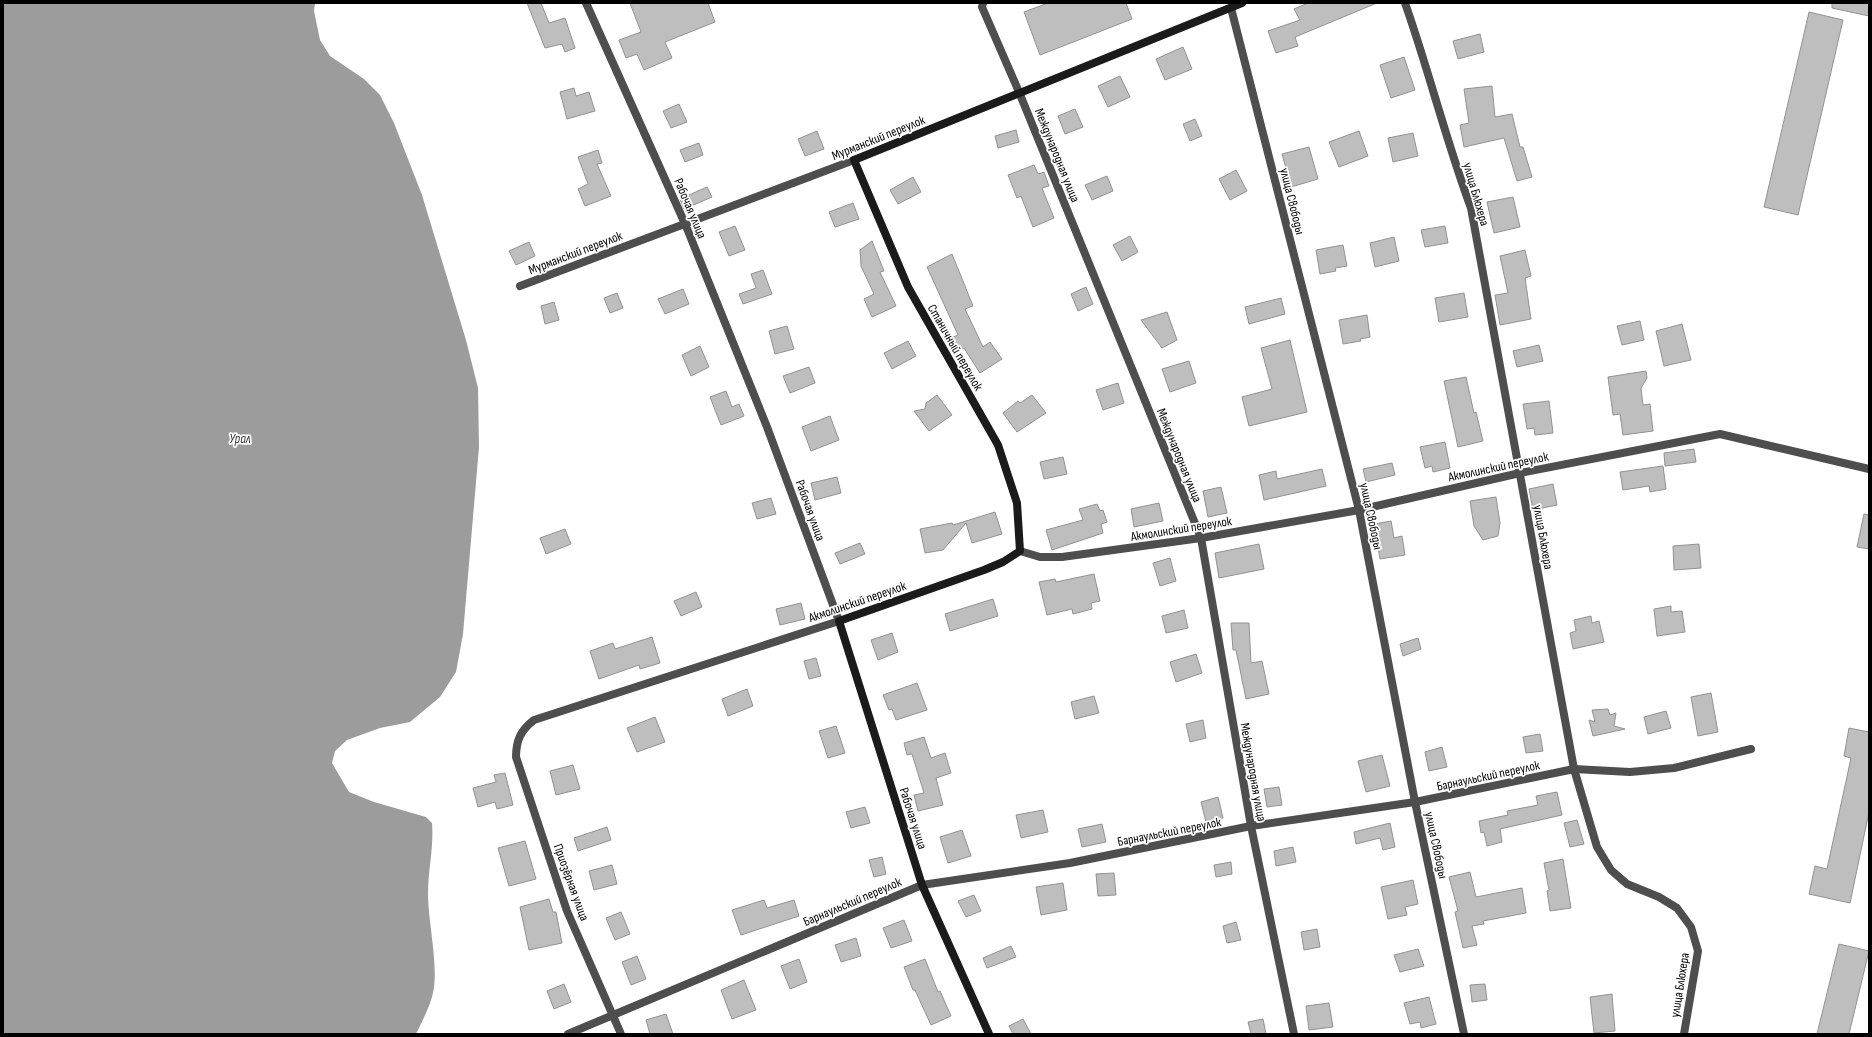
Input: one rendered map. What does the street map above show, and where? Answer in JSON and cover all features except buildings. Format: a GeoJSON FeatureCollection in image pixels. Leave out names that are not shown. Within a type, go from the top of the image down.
{"type":"FeatureCollection","features":[{"type":"Feature","properties":{"kind":"street","name":"Рабочая улица"},"geometry":{"type":"LineString","coordinates":[[586,3],[685,224],[767,427],[839,621],[922,885],[989,1034]]}},
{"type":"Feature","properties":{"kind":"street","name":"Международная улица"},"geometry":{"type":"LineString","coordinates":[[983,3],[982,7],[1019,92],[1201,538],[1251,826],[1294,1034]]}},
{"type":"Feature","properties":{"kind":"street","name":"Мурманский переулок"},"geometry":{"type":"LineString","coordinates":[[520,286],[854,160],[1242,3]]}},
{"type":"Feature","properties":{"kind":"street","name":"улица Блюхера"},"geometry":{"type":"LineString","coordinates":[[1405,3],[1422,50],[1458,171],[1471,208],[1574,769],[1597,847],[1611,870],[1627,884],[1659,897],[1677,908],[1691,927],[1698,951],[1684,1034]]}},
{"type":"Feature","properties":{"kind":"street","name":"улица Свободы"},"geometry":{"type":"LineString","coordinates":[[1231,8],[1359,510],[1415,802],[1464,1034]]}},
{"type":"Feature","properties":{"kind":"street","name":"Станичный переулок"},"geometry":{"type":"LineString","coordinates":[[854,160],[908,287],[998,445],[1017,503],[1020,550]]}},
{"type":"Feature","properties":{"kind":"street","name":"Акмолинский переулок"},"geometry":{"type":"LineString","coordinates":[[520,735],[534,720],[839,621],[984,570],[1003,562],[1020,550],[1040,557],[1062,557],[1201,538],[1359,510],[1520,473],[1720,434],[1869,469]]}},
{"type":"Feature","properties":{"kind":"street","name":"Приозёрная улица"},"geometry":{"type":"LineString","coordinates":[[520,735],[516,746],[516,757],[565,904],[621,1034]]}},
{"type":"Feature","properties":{"kind":"street","name":"Барнаульский переулок"},"geometry":{"type":"LineString","coordinates":[[568,1034],[614,1016],[922,885],[1070,863],[1251,826],[1415,802],[1574,769],[1630,772],[1674,768],[1751,749]]}},
{"type":"Feature","properties":{"kind":"water","name":"Урал"},"geometry":{"type":"Polygon","coordinates":[[[3,3],[315,3],[314,11],[320,40],[330,56],[364,79],[380,95],[394,123],[422,195],[466,340],[478,388],[479,447],[463,634],[456,672],[440,697],[410,722],[380,728],[347,740],[335,751],[332,763],[349,792],[374,802],[426,817],[432,823],[428,906],[435,974],[429,1007],[416,1034],[3,1034],[3,3]]]}}]}
